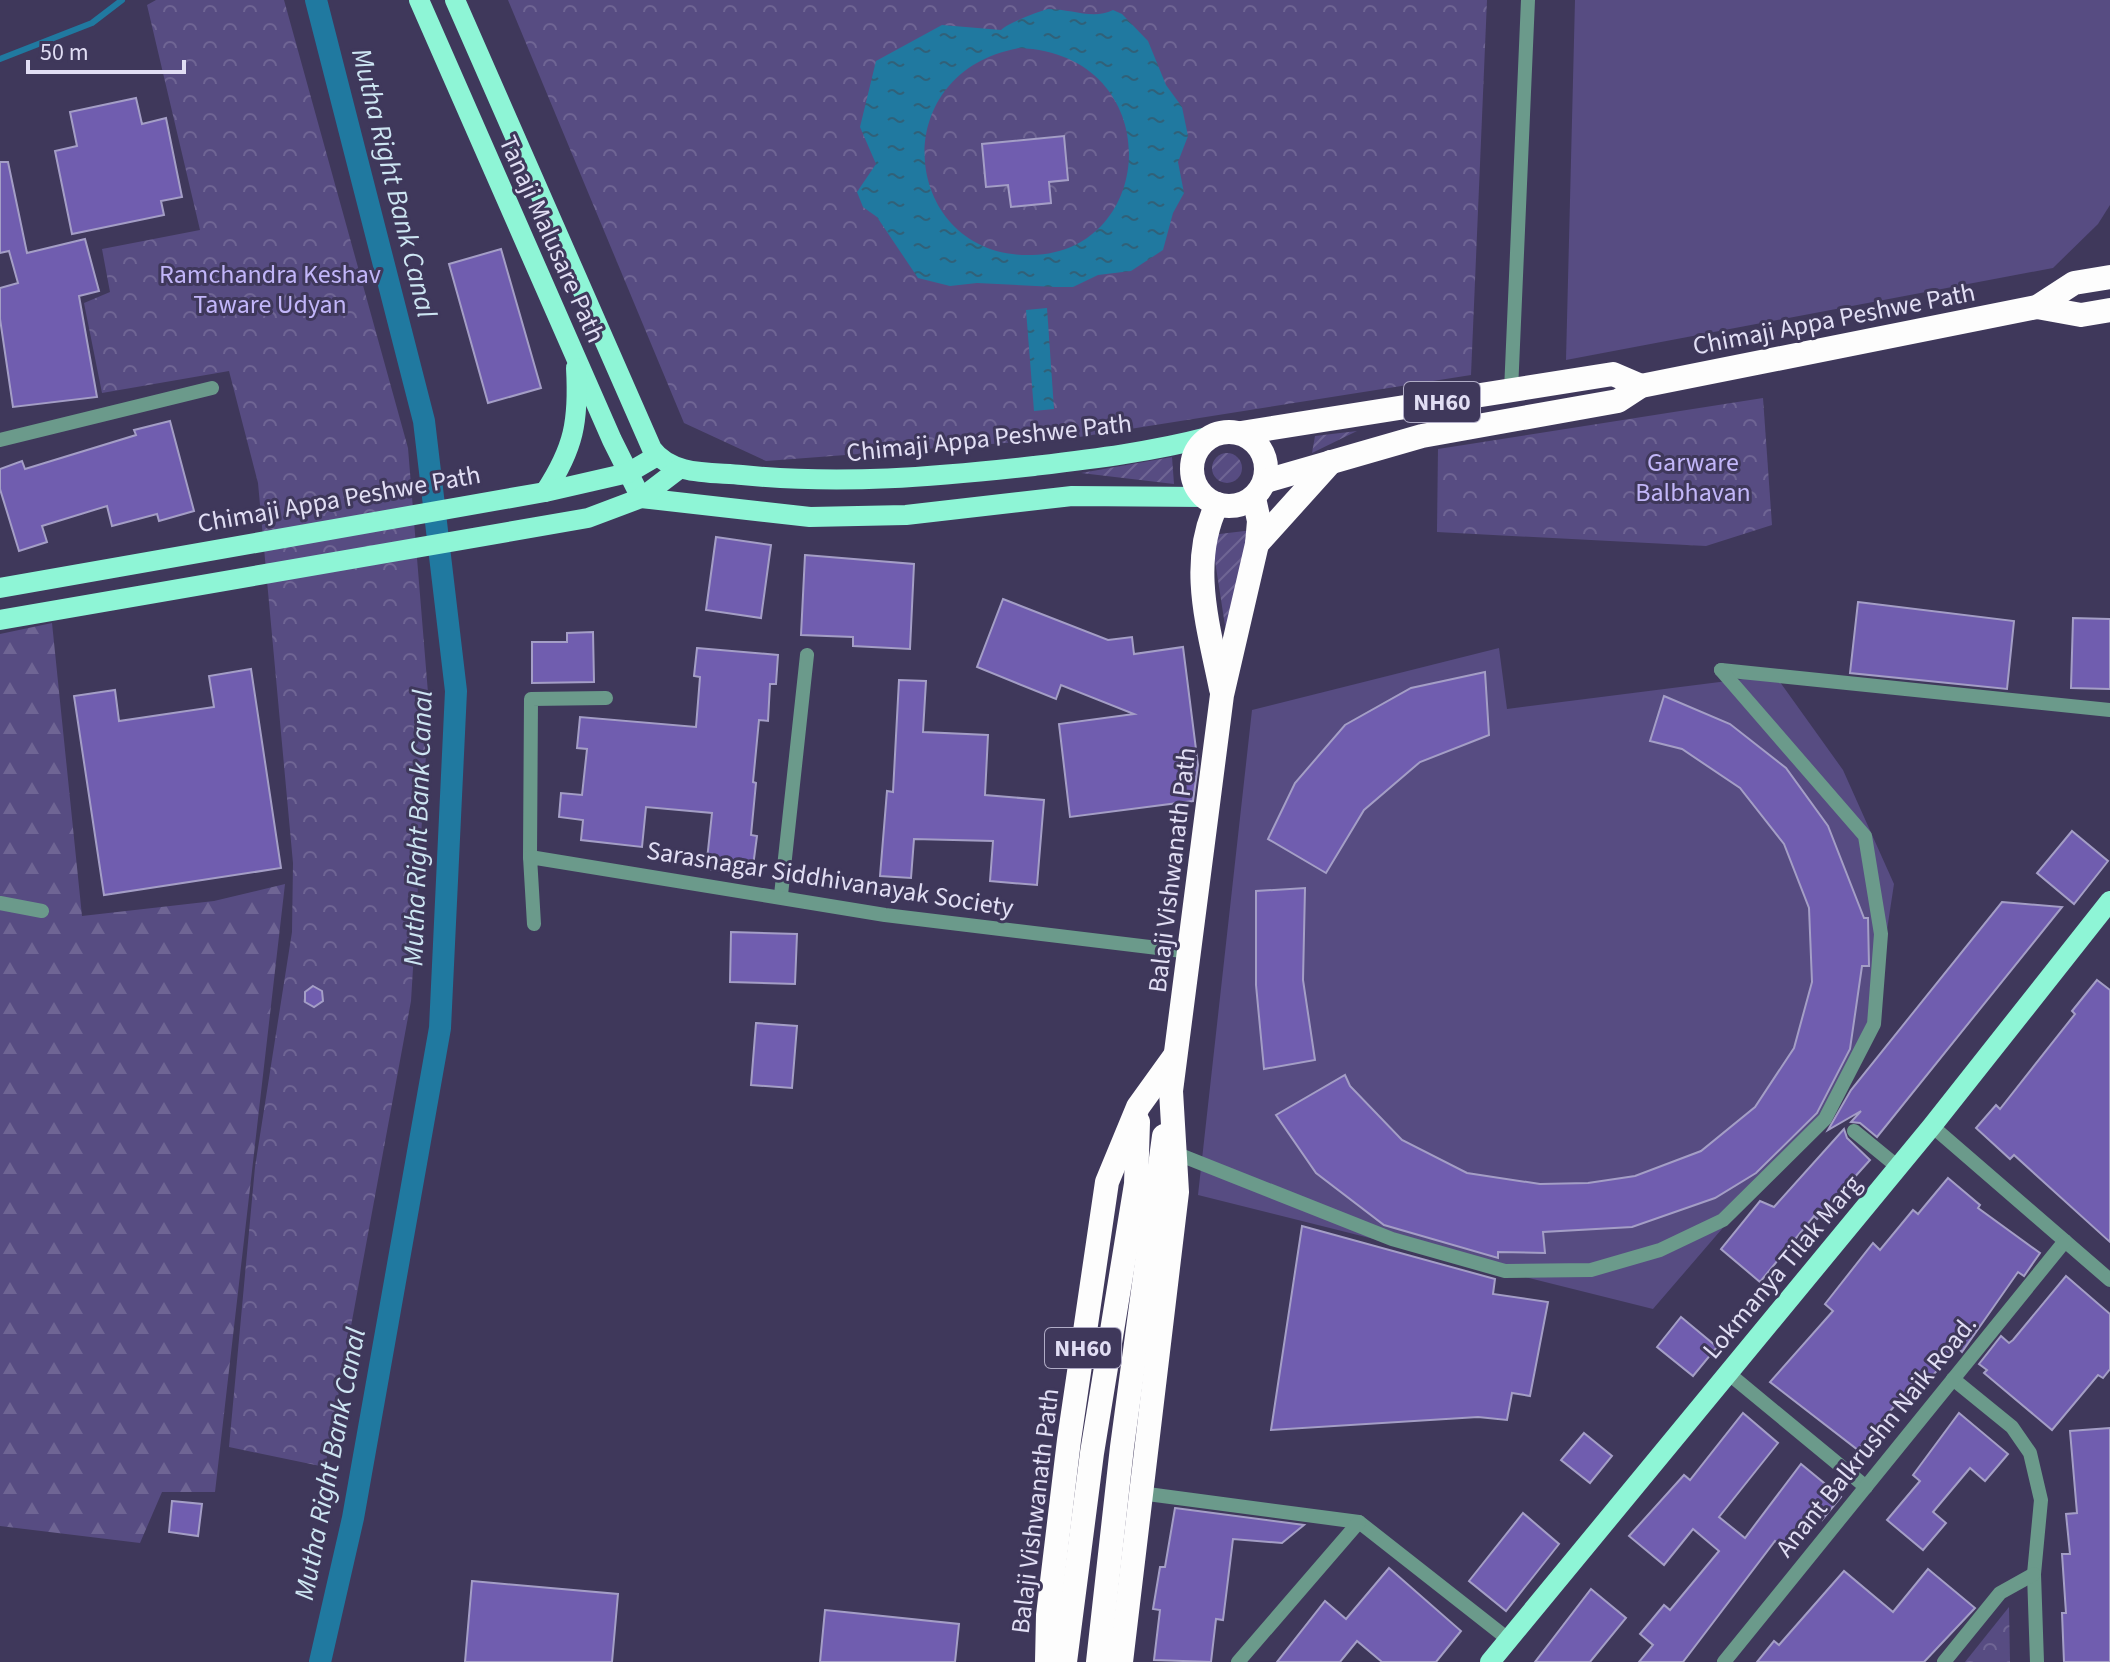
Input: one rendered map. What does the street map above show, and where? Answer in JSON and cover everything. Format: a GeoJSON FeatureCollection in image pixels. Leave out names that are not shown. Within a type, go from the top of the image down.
{"type":"FeatureCollection","features":[{"type":"Feature","properties":{"kind":"highway","name":"Chimaji Appa Peshwe Path"},"geometry":{"type":"LineString","coordinates":[[2037,307],[2074,283],[2110,277]]}},
{"type":"Feature","properties":{"kind":"highway","name":"Chimaji Appa Peshwe Path"},"geometry":{"type":"LineString","coordinates":[[1641,386],[2037,307],[2081,315],[2110,310]]}},
{"type":"Feature","properties":{"kind":"highway","name":"NH60"},"geometry":{"type":"LineString","coordinates":[[1208,437],[1224,431],[1241,433],[1613,374],[1641,386]]}},
{"type":"Feature","properties":{"kind":"highway","name":"NH60"},"geometry":{"type":"LineString","coordinates":[[1210,501],[1231,506],[1260,490],[1333,461],[1422,436],[1618,401],[1641,386]]}},
{"type":"Feature","properties":{"kind":"highway","name":"Balaji Vishwanath Path"},"geometry":{"type":"LineString","coordinates":[[1121,1662],[1177,1192],[1171,1091],[1222,695],[1257,544],[1265,459],[1260,448],[1241,433]]}},
{"type":"Feature","properties":{"kind":"highway"},"geometry":{"type":"LineString","coordinates":[[1208,437],[1193,459],[1196,486],[1210,501]]}},
{"type":"Feature","properties":{"kind":"highway"},"geometry":{"type":"LineString","coordinates":[[1257,544],[1333,461]]}},
{"type":"Feature","properties":{"kind":"highway","name":"Balaji Vishwanath Path"},"geometry":{"type":"LineString","coordinates":[[1210,501],[1201,566],[1222,695]]}},
{"type":"Feature","properties":{"kind":"highway","name":"Balaji Vishwanath Path"},"geometry":{"type":"LineString","coordinates":[[1047,1662],[1048,1615],[1062,1499],[1107,1182],[1138,1107],[1178,1052]]}},
{"type":"Feature","properties":{"kind":"highway"},"geometry":{"type":"LineString","coordinates":[[1098,1662],[1122,1447],[1171,1091]]}},
{"type":"Feature","properties":{"kind":"highway"},"geometry":{"type":"LineString","coordinates":[[1065,1662],[1092,1453],[1136,1184],[1138,1107]]}},
{"type":"Feature","properties":{"kind":"main road","name":"Tanaji Malusare Path"},"geometry":{"type":"LineString","coordinates":[[419,0],[575,356],[641,498]]}},
{"type":"Feature","properties":{"kind":"main road","name":"Tanaji Malusare Path"},"geometry":{"type":"LineString","coordinates":[[455,0],[657,456]]}},
{"type":"Feature","properties":{"kind":"main road"},"geometry":{"type":"LineString","coordinates":[[536,494],[564,463],[574,436],[578,406],[575,356]]}},
{"type":"Feature","properties":{"kind":"main road","name":"Chimaji Appa Peshwe Path"},"geometry":{"type":"LineString","coordinates":[[0,588],[536,494],[628,473],[657,456],[679,469],[812,482],[903,480],[1082,460],[1208,437]]}},
{"type":"Feature","properties":{"kind":"main road"},"geometry":{"type":"LineString","coordinates":[[0,620],[588,518],[641,498],[679,469]]}},
{"type":"Feature","properties":{"kind":"main road"},"geometry":{"type":"LineString","coordinates":[[641,498],[810,517],[906,515],[1072,496],[1210,501]]}},
{"type":"Feature","properties":{"kind":"main road","name":"Lokmanya Tilak Marg"},"geometry":{"type":"LineString","coordinates":[[1490,1662],[1932,1126],[2110,901]]}},
{"type":"Feature","properties":{"kind":"street"},"geometry":{"type":"LineString","coordinates":[[1511,391],[1528,0]]}},
{"type":"Feature","properties":{"kind":"street"},"geometry":{"type":"LineString","coordinates":[[0,440],[212,388]]}},
{"type":"Feature","properties":{"kind":"street"},"geometry":{"type":"LineString","coordinates":[[781,895],[807,655]]}},
{"type":"Feature","properties":{"kind":"street"},"geometry":{"type":"LineString","coordinates":[[1175,1153],[1392,1239],[1505,1271],[1591,1270],[1660,1250],[1723,1220],[1825,1119],[1874,1024],[1881,934],[1865,836],[1721,670],[2110,710]]}},
{"type":"Feature","properties":{"kind":"street"},"geometry":{"type":"LineString","coordinates":[[534,924],[530,857],[531,699],[606,698]]}},
{"type":"Feature","properties":{"kind":"street","name":"Sarasnagar Siddhivanayak Society"},"geometry":{"type":"LineString","coordinates":[[530,857],[781,895],[885,915],[1191,952]]}},
{"type":"Feature","properties":{"kind":"street"},"geometry":{"type":"LineString","coordinates":[[0,903],[42,911]]}},
{"type":"Feature","properties":{"kind":"street"},"geometry":{"type":"LineString","coordinates":[[1932,1126],[2110,1280]]}},
{"type":"Feature","properties":{"kind":"street"},"geometry":{"type":"LineString","coordinates":[[1854,1131],[1898,1167]]}},
{"type":"Feature","properties":{"kind":"street","name":"Anant Balkrushn Naik Road."},"geometry":{"type":"LineString","coordinates":[[1724,1662],[2065,1241]]}},
{"type":"Feature","properties":{"kind":"street"},"geometry":{"type":"LineString","coordinates":[[1728,1373],[1866,1487]]}},
{"type":"Feature","properties":{"kind":"street"},"geometry":{"type":"LineString","coordinates":[[1953,1379],[2012,1427],[2030,1453],[2041,1500],[2034,1574],[2037,1662]]}},
{"type":"Feature","properties":{"kind":"street"},"geometry":{"type":"LineString","coordinates":[[1140,1493],[1359,1522],[1508,1639]]}},
{"type":"Feature","properties":{"kind":"street"},"geometry":{"type":"LineString","coordinates":[[1238,1662],[1359,1522]]}},
{"type":"Feature","properties":{"kind":"street"},"geometry":{"type":"LineString","coordinates":[[1944,1662],[2000,1593],[2034,1574]]}},
{"type":"Feature","properties":{"kind":"green space","name":"Ramchandra Keshav Taware Udyan"},"geometry":{"type":"Polygon","coordinates":[[[156,0],[284,0],[408,448],[429,705],[411,1001],[325,1467],[229,1447],[255,1167],[292,932],[293,863],[258,483],[229,371],[102,393],[84,303],[110,292],[102,249],[200,230],[147,5],[156,0]]]}},
{"type":"Feature","properties":{"kind":"green space"},"geometry":{"type":"Polygon","coordinates":[[[508,0],[1487,0],[1471,375],[1073,438],[766,461],[684,423],[508,0]]]}},
{"type":"Feature","properties":{"kind":"green space"},"geometry":{"type":"Polygon","coordinates":[[[1575,0],[2110,0],[2110,205],[2098,224],[2053,268],[1566,360],[1575,0]]]}},
{"type":"Feature","properties":{"kind":"green space","name":"Garware Balbhavan"},"geometry":{"type":"Polygon","coordinates":[[[1763,398],[1772,525],[1706,546],[1437,532],[1438,449],[1763,398]]]}},
{"type":"Feature","properties":{"kind":"green space"},"geometry":{"type":"Polygon","coordinates":[[[1357,431],[1312,453],[1315,436],[1357,431]]]}},
{"type":"Feature","properties":{"kind":"green space"},"geometry":{"type":"Polygon","coordinates":[[[1227,453],[1238,457],[1242,468],[1238,479],[1227,483],[1216,479],[1212,468],[1216,457],[1227,453]]]}},
{"type":"Feature","properties":{"kind":"green space"},"geometry":{"type":"Polygon","coordinates":[[[1172,457],[1174,484],[1081,473],[1172,457]]]}},
{"type":"Feature","properties":{"kind":"green space"},"geometry":{"type":"Polygon","coordinates":[[[1253,530],[1228,645],[1211,535],[1253,530]]]}},
{"type":"Feature","properties":{"kind":"green space"},"geometry":{"type":"Polygon","coordinates":[[[52,623],[82,916],[214,901],[285,884],[215,1492],[162,1492],[140,1543],[0,1526],[0,634],[52,623]]]}},
{"type":"Feature","properties":{"kind":"green space"},"geometry":{"type":"Polygon","coordinates":[[[1499,648],[1507,709],[1775,675],[1843,770],[1894,884],[1869,1048],[1827,1107],[1653,1309],[1198,1195],[1252,710],[1499,648]]]}},
{"type":"Feature","properties":{"kind":"green space"},"geometry":{"type":"Polygon","coordinates":[[[2009,1607],[2010,1662],[1965,1662],[2009,1607]]]}},
{"type":"Feature","properties":{"kind":"water"},"geometry":{"type":"Polygon","coordinates":[[[1048,9],[1098,14],[1113,10],[1122,14],[1148,41],[1166,85],[1182,107],[1188,136],[1178,162],[1184,193],[1173,213],[1163,250],[1131,271],[1098,275],[1073,287],[977,283],[950,286],[918,278],[877,217],[863,207],[857,192],[876,164],[860,127],[876,61],[942,25],[1001,30],[1048,9]],[[1019,48],[975,64],[945,91],[928,126],[925,162],[934,198],[956,228],[988,248],[1032,255],[1074,245],[1104,222],[1123,190],[1129,153],[1122,115],[1102,82],[1068,58],[1019,48]]]}},
{"type":"Feature","properties":{"kind":"water"},"geometry":{"type":"Polygon","coordinates":[[[1047,308],[1054,409],[1034,411],[1026,310],[1047,308]]]}},
{"type":"Feature","properties":{"kind":"building"},"geometry":{"type":"Polygon","coordinates":[[[136,98],[142,124],[166,118],[182,197],[161,201],[164,215],[72,234],[55,151],[77,146],[70,112],[136,98]]]}},
{"type":"Feature","properties":{"kind":"building"},"geometry":{"type":"Polygon","coordinates":[[[1064,136],[1068,180],[1049,182],[1051,203],[1011,207],[1008,185],[986,187],[982,144],[1064,136]]]}},
{"type":"Feature","properties":{"kind":"building"},"geometry":{"type":"Polygon","coordinates":[[[0,162],[8,162],[27,253],[85,239],[99,291],[79,296],[97,397],[13,407],[0,319],[0,288],[18,283],[9,251],[0,253],[0,162]]]}},
{"type":"Feature","properties":{"kind":"building"},"geometry":{"type":"Polygon","coordinates":[[[501,249],[541,388],[488,403],[449,264],[501,249]]]}},
{"type":"Feature","properties":{"kind":"building"},"geometry":{"type":"Polygon","coordinates":[[[170,421],[194,511],[159,521],[157,514],[112,526],[107,506],[42,526],[47,542],[19,551],[0,489],[0,469],[22,461],[25,469],[136,435],[134,430],[170,421]]]}},
{"type":"Feature","properties":{"kind":"building"},"geometry":{"type":"Polygon","coordinates":[[[716,537],[771,545],[761,618],[706,610],[716,537]]]}},
{"type":"Feature","properties":{"kind":"building"},"geometry":{"type":"Polygon","coordinates":[[[805,555],[914,564],[910,649],[853,646],[853,637],[801,635],[805,555]]]}},
{"type":"Feature","properties":{"kind":"building"},"geometry":{"type":"Polygon","coordinates":[[[1003,599],[1108,640],[1132,637],[1134,654],[1183,647],[1198,765],[1193,801],[1070,817],[1059,724],[1134,714],[1061,685],[1056,699],[977,667],[1003,599]]]}},
{"type":"Feature","properties":{"kind":"building"},"geometry":{"type":"Polygon","coordinates":[[[1858,602],[2014,621],[2007,689],[1850,673],[1858,602]]]}},
{"type":"Feature","properties":{"kind":"building"},"geometry":{"type":"Polygon","coordinates":[[[2073,618],[2110,619],[2110,689],[2071,688],[2073,618]]]}},
{"type":"Feature","properties":{"kind":"building"},"geometry":{"type":"Polygon","coordinates":[[[593,632],[594,682],[532,683],[532,642],[567,642],[567,633],[593,632]]]}},
{"type":"Feature","properties":{"kind":"building"},"geometry":{"type":"Polygon","coordinates":[[[697,648],[778,655],[776,684],[770,684],[768,721],[759,720],[751,835],[757,836],[752,874],[706,869],[712,813],[646,807],[642,847],[581,840],[583,820],[559,817],[561,793],[582,795],[587,749],[577,748],[580,717],[696,727],[700,677],[694,676],[697,648]]]}},
{"type":"Feature","properties":{"kind":"building"},"geometry":{"type":"Polygon","coordinates":[[[251,669],[281,868],[104,895],[74,696],[115,690],[119,721],[214,707],[209,676],[251,669]]]}},
{"type":"Feature","properties":{"kind":"building"},"geometry":{"type":"Polygon","coordinates":[[[1485,672],[1489,735],[1420,762],[1364,810],[1326,873],[1268,839],[1295,783],[1345,725],[1411,688],[1485,672]]]}},
{"type":"Feature","properties":{"kind":"building"},"geometry":{"type":"Polygon","coordinates":[[[899,680],[926,681],[923,732],[988,735],[985,795],[1044,800],[1037,885],[990,881],[993,841],[914,839],[911,878],[880,876],[887,791],[893,792],[899,680]]]}},
{"type":"Feature","properties":{"kind":"building"},"geometry":{"type":"Polygon","coordinates":[[[1664,696],[1730,724],[1786,768],[1828,826],[1864,918],[1868,918],[1869,966],[1862,966],[1850,1049],[1817,1113],[1756,1173],[1715,1198],[1632,1227],[1543,1232],[1545,1253],[1498,1252],[1498,1258],[1384,1225],[1316,1173],[1276,1115],[1345,1075],[1350,1086],[1402,1140],[1467,1173],[1540,1184],[1588,1183],[1635,1176],[1701,1151],[1755,1107],[1794,1048],[1812,982],[1809,908],[1784,844],[1740,788],[1682,749],[1650,741],[1664,696]]]}},
{"type":"Feature","properties":{"kind":"building"},"geometry":{"type":"Polygon","coordinates":[[[2072,831],[2108,861],[2074,904],[2037,873],[2072,831]]]}},
{"type":"Feature","properties":{"kind":"building"},"geometry":{"type":"Polygon","coordinates":[[[1305,888],[1303,980],[1315,1060],[1264,1069],[1256,985],[1256,891],[1305,888]]]}},
{"type":"Feature","properties":{"kind":"building"},"geometry":{"type":"Polygon","coordinates":[[[2002,902],[2062,907],[1877,1137],[1860,1123],[1851,1122],[1861,1111],[1828,1130],[1851,1090],[2002,902]]]}},
{"type":"Feature","properties":{"kind":"building"},"geometry":{"type":"Polygon","coordinates":[[[731,932],[797,934],[795,984],[730,982],[731,932]]]}},
{"type":"Feature","properties":{"kind":"building"},"geometry":{"type":"Polygon","coordinates":[[[2097,980],[2110,990],[2110,1242],[2014,1155],[2010,1159],[1976,1128],[1996,1105],[2000,1109],[2075,1014],[2072,1011],[2097,980]]]}},
{"type":"Feature","properties":{"kind":"building"},"geometry":{"type":"Polygon","coordinates":[[[313,986],[322,991],[323,1001],[314,1007],[305,1002],[305,992],[313,986]]]}},
{"type":"Feature","properties":{"kind":"building"},"geometry":{"type":"Polygon","coordinates":[[[756,1023],[797,1026],[792,1088],[751,1085],[756,1023]]]}},
{"type":"Feature","properties":{"kind":"building"},"geometry":{"type":"Polygon","coordinates":[[[1844,1129],[1847,1138],[1870,1160],[1817,1219],[1814,1216],[1760,1282],[1721,1249],[1760,1201],[1774,1207],[1844,1129]]]}},
{"type":"Feature","properties":{"kind":"building"},"geometry":{"type":"Polygon","coordinates":[[[1948,1178],[1980,1205],[1978,1208],[2040,1253],[2024,1276],[2018,1272],[1962,1352],[1957,1347],[1923,1387],[1915,1381],[1858,1450],[1770,1382],[1833,1311],[1825,1304],[1873,1243],[1880,1250],[1913,1210],[1918,1214],[1948,1178]]]}},
{"type":"Feature","properties":{"kind":"building"},"geometry":{"type":"Polygon","coordinates":[[[1302,1226],[1495,1279],[1493,1294],[1548,1302],[1530,1396],[1512,1393],[1507,1420],[1478,1417],[1271,1430],[1302,1226]]]}},
{"type":"Feature","properties":{"kind":"building"},"geometry":{"type":"Polygon","coordinates":[[[2066,1276],[2110,1314],[2110,1369],[2103,1378],[2098,1375],[2052,1430],[1984,1373],[1987,1370],[1979,1364],[2001,1336],[2009,1343],[2013,1340],[2066,1276]]]}},
{"type":"Feature","properties":{"kind":"building"},"geometry":{"type":"Polygon","coordinates":[[[1681,1317],[1717,1347],[1693,1376],[1657,1347],[1681,1317]]]}},
{"type":"Feature","properties":{"kind":"building"},"geometry":{"type":"Polygon","coordinates":[[[1743,1413],[1778,1443],[1719,1517],[1745,1538],[1801,1464],[1841,1497],[1822,1520],[1814,1513],[1784,1549],[1775,1541],[1683,1662],[1639,1662],[1653,1645],[1640,1634],[1664,1605],[1670,1610],[1719,1551],[1693,1529],[1664,1565],[1629,1536],[1684,1475],[1690,1480],[1743,1413]]]}},
{"type":"Feature","properties":{"kind":"building"},"geometry":{"type":"Polygon","coordinates":[[[1959,1413],[2008,1454],[1985,1481],[1970,1468],[1933,1512],[1946,1523],[1923,1550],[1887,1520],[1920,1481],[1913,1475],[1959,1413]]]}},
{"type":"Feature","properties":{"kind":"building"},"geometry":{"type":"Polygon","coordinates":[[[2110,1428],[2110,1662],[2064,1662],[2062,1613],[2066,1613],[2062,1554],[2070,1554],[2066,1514],[2077,1513],[2070,1431],[2110,1428]]]}},
{"type":"Feature","properties":{"kind":"building"},"geometry":{"type":"Polygon","coordinates":[[[1584,1433],[1612,1456],[1590,1483],[1561,1460],[1584,1433]]]}},
{"type":"Feature","properties":{"kind":"building"},"geometry":{"type":"Polygon","coordinates":[[[172,1501],[202,1504],[198,1536],[169,1532],[172,1501]]]}},
{"type":"Feature","properties":{"kind":"building"},"geometry":{"type":"Polygon","coordinates":[[[1175,1508],[1304,1525],[1282,1543],[1233,1539],[1223,1620],[1216,1619],[1211,1662],[1154,1660],[1160,1610],[1153,1609],[1160,1567],[1165,1567],[1175,1508]]]}},
{"type":"Feature","properties":{"kind":"building"},"geometry":{"type":"Polygon","coordinates":[[[1523,1513],[1559,1544],[1506,1611],[1469,1581],[1523,1513]]]}},
{"type":"Feature","properties":{"kind":"building"},"geometry":{"type":"Polygon","coordinates":[[[1389,1568],[1461,1631],[1436,1662],[1382,1662],[1357,1641],[1340,1662],[1277,1662],[1325,1601],[1346,1619],[1389,1568]]]}},
{"type":"Feature","properties":{"kind":"building"},"geometry":{"type":"Polygon","coordinates":[[[1928,1569],[1975,1608],[1924,1662],[1757,1662],[1774,1641],[1779,1645],[1844,1571],[1893,1612],[1928,1569]]]}},
{"type":"Feature","properties":{"kind":"building"},"geometry":{"type":"Polygon","coordinates":[[[472,1581],[618,1594],[612,1662],[465,1662],[472,1581]]]}},
{"type":"Feature","properties":{"kind":"building"},"geometry":{"type":"Polygon","coordinates":[[[1591,1589],[1626,1618],[1590,1662],[1535,1662],[1591,1589]]]}},
{"type":"Feature","properties":{"kind":"building"},"geometry":{"type":"Polygon","coordinates":[[[825,1610],[959,1624],[955,1662],[820,1662],[825,1610]]]}},
{"type":"Feature","properties":{"kind":"waterway"},"geometry":{"type":"LineString","coordinates":[[0,59],[92,23],[122,0]]}},
{"type":"Feature","properties":{"kind":"waterway","name":"Mutha Right Bank Canal"},"geometry":{"type":"LineString","coordinates":[[316,0],[424,421],[456,691],[440,1028],[353,1518],[320,1662]]}}]}
